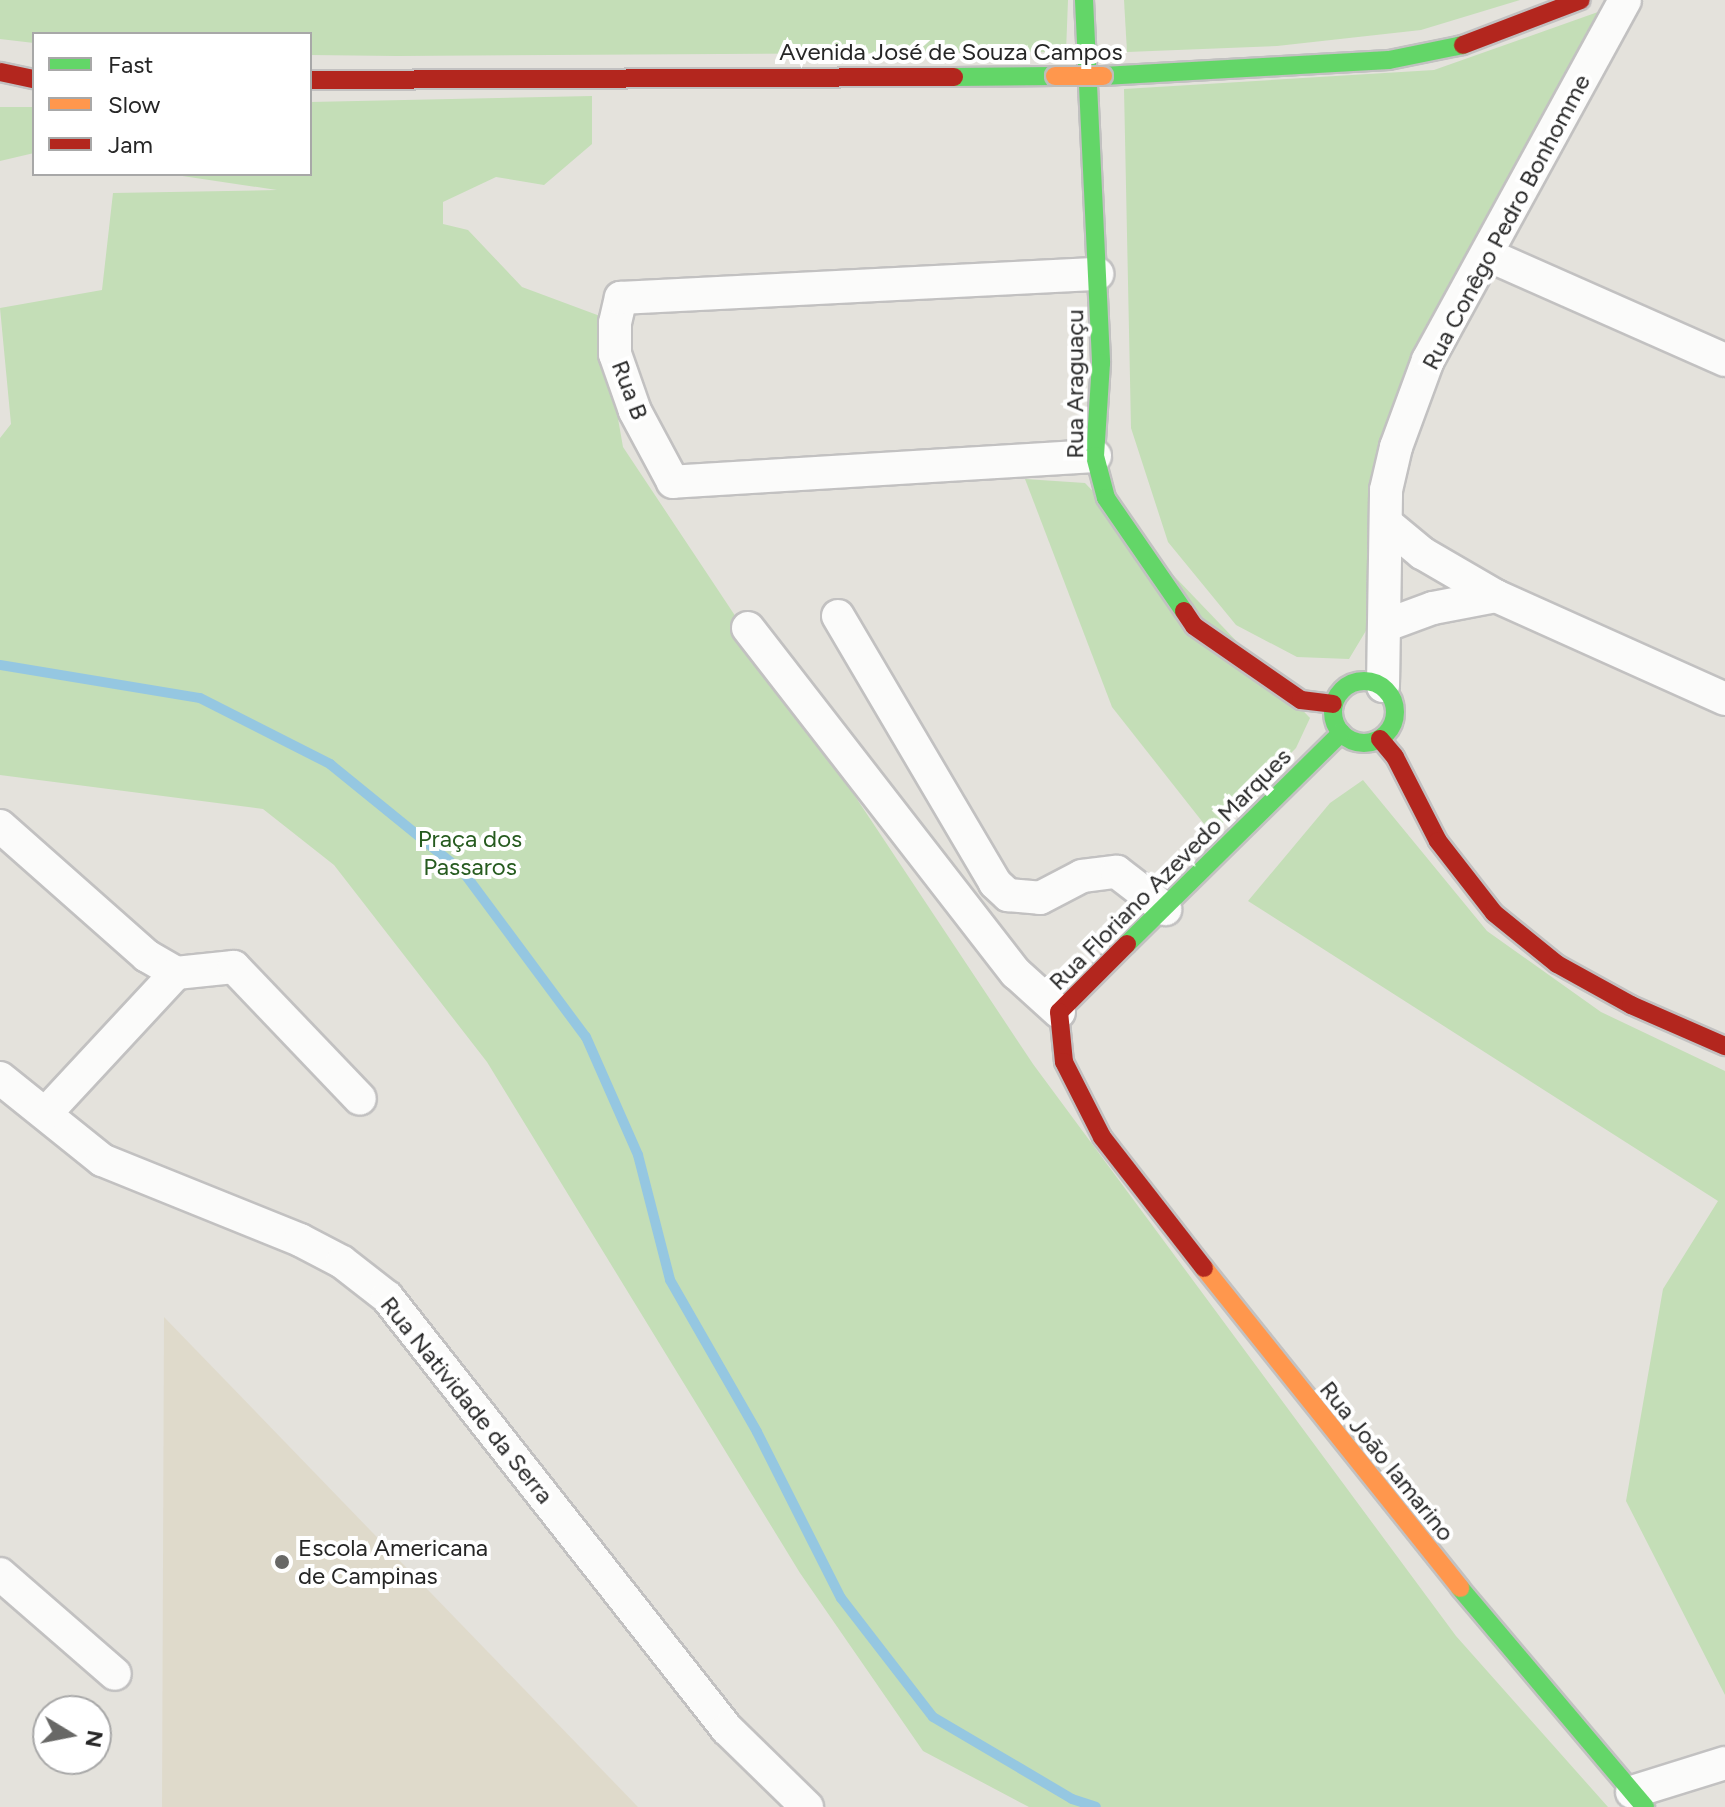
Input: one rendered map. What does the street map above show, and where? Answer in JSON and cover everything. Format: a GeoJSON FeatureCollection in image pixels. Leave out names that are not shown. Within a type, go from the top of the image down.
{"type":"FeatureCollection","features":[{"type":"Feature","properties":{"kind":"main road","name":"Rua Araguaçu"},"geometry":{"type":"LineString","coordinates":[[1084,0],[1101,363],[1095,456],[1106,498],[1194,626],[1301,700],[1333,704]]}},
{"type":"Feature","properties":{"kind":"main road","name":"Avenida José de Souza Campos"},"geometry":{"type":"LineString","coordinates":[[312,80],[1103,76],[1389,60],[1465,45],[1581,0]]}},
{"type":"Feature","properties":{"kind":"main road"},"geometry":{"type":"LineString","coordinates":[[0,72],[32,79]]}},
{"type":"Feature","properties":{"kind":"main road"},"geometry":{"type":"LineString","coordinates":[[1354,682],[1383,686],[1395,713],[1380,739],[1360,743],[1341,733],[1333,704],[1354,682]]}},
{"type":"Feature","properties":{"kind":"main road","name":"Rua Floriano Azevedo Marques"},"geometry":{"type":"LineString","coordinates":[[1102,1137],[1064,1062],[1058,1038],[1059,1012],[1341,733]]}},
{"type":"Feature","properties":{"kind":"main road"},"geometry":{"type":"LineString","coordinates":[[1380,739],[1395,757],[1438,841],[1494,913],[1557,964],[1631,1005],[1725,1046]]}},
{"type":"Feature","properties":{"kind":"main road","name":"Rua João Iamarino"},"geometry":{"type":"LineString","coordinates":[[1102,1137],[1375,1488],[1638,1800]]}},
{"type":"Feature","properties":{"kind":"street","name":"Rua Conêgo Pedro Bonhomme"},"geometry":{"type":"LineString","coordinates":[[1383,686],[1386,490],[1396,447],[1428,360],[1625,0]]}},
{"type":"Feature","properties":{"kind":"street"},"geometry":{"type":"LineString","coordinates":[[1488,255],[1725,360]]}},
{"type":"Feature","properties":{"kind":"street","name":"Rua B"},"geometry":{"type":"LineString","coordinates":[[1095,456],[673,482],[635,411],[615,354],[615,323],[621,298],[1097,274]]}},
{"type":"Feature","properties":{"kind":"street"},"geometry":{"type":"LineString","coordinates":[[1386,523],[1422,553],[1496,596],[1725,699]]}},
{"type":"Feature","properties":{"kind":"street"},"geometry":{"type":"LineString","coordinates":[[1384,626],[1433,608],[1496,596]]}},
{"type":"Feature","properties":{"kind":"street"},"geometry":{"type":"LineString","coordinates":[[838,616],[995,883],[1008,895],[1040,898],[1082,876],[1117,872],[1165,909]]}},
{"type":"Feature","properties":{"kind":"street"},"geometry":{"type":"LineString","coordinates":[[748,628],[1016,973],[1059,1012]]}},
{"type":"Feature","properties":{"kind":"street"},"geometry":{"type":"LineString","coordinates":[[0,826],[147,956],[176,973],[234,967],[360,1099]]}},
{"type":"Feature","properties":{"kind":"street"},"geometry":{"type":"LineString","coordinates":[[46,1113],[176,973]]}},
{"type":"Feature","properties":{"kind":"street","name":"Rua Natividade da Serra"},"geometry":{"type":"LineString","coordinates":[[0,1078],[102,1160],[300,1240],[342,1262],[387,1297],[727,1729],[807,1807]]}},
{"type":"Feature","properties":{"kind":"street"},"geometry":{"type":"LineString","coordinates":[[0,1574],[115,1674]]}},
{"type":"Feature","properties":{"kind":"street"},"geometry":{"type":"LineString","coordinates":[[1638,1800],[1725,1763]]}},
{"type":"Feature","properties":{"kind":"shaded area","name":"Escola Americana de Campinas"},"geometry":{"type":"Polygon","coordinates":[[[164,1317],[638,1807],[162,1807],[164,1317]]]}},
{"type":"Feature","properties":{"kind":"green space"},"geometry":{"type":"Polygon","coordinates":[[[0,0],[1068,0],[1066,52],[312,55],[312,32],[32,32],[32,43],[0,39],[0,0]]]}},
{"type":"Feature","properties":{"kind":"green space"},"geometry":{"type":"Polygon","coordinates":[[[1124,0],[1520,0],[1421,30],[1277,46],[1127,52],[1124,0]]]}},
{"type":"Feature","properties":{"kind":"green space"},"geometry":{"type":"Polygon","coordinates":[[[1612,7],[1403,389],[1370,624],[1349,659],[1297,657],[1236,625],[1168,542],[1131,428],[1124,89],[1434,70],[1612,7]]]}},
{"type":"Feature","properties":{"kind":"green space","name":"Praça dos Passaros"},"geometry":{"type":"Polygon","coordinates":[[[592,96],[592,144],[544,185],[496,177],[443,202],[443,224],[468,230],[522,287],[600,316],[623,447],[1033,1064],[1456,1636],[1608,1807],[1029,1807],[923,1751],[800,1573],[487,1062],[334,865],[263,809],[0,775],[0,438],[11,424],[0,308],[102,290],[113,193],[277,190],[182,176],[312,176],[312,102],[592,96]]]}},
{"type":"Feature","properties":{"kind":"green space"},"geometry":{"type":"Polygon","coordinates":[[[0,107],[32,107],[32,153],[0,161],[0,107]]]}},
{"type":"Feature","properties":{"kind":"green space"},"geometry":{"type":"Polygon","coordinates":[[[1025,479],[1085,483],[1310,718],[1296,748],[1212,834],[1112,707],[1025,479]]]}},
{"type":"Feature","properties":{"kind":"green space"},"geometry":{"type":"Polygon","coordinates":[[[1363,780],[1487,931],[1601,1012],[1725,1071],[1725,1695],[1626,1501],[1663,1289],[1718,1201],[1248,901],[1330,803],[1363,780]]]}},
{"type":"Feature","properties":{"kind":"waterway"},"geometry":{"type":"LineString","coordinates":[[0,665],[200,698],[330,764],[464,873],[586,1037],[638,1155],[670,1280],[757,1432],[841,1598],[933,1717],[1072,1799],[1096,1807]]}},
{"type":"Feature","properties":{"kind":"traffic: fast"},"geometry":{"type":"LineString","coordinates":[[1084,0],[1101,363],[1095,456],[1106,498],[1184,611]]}},
{"type":"Feature","properties":{"kind":"traffic: fast"},"geometry":{"type":"LineString","coordinates":[[1103,76],[1389,60],[1463,45]]}},
{"type":"Feature","properties":{"kind":"traffic: fast"},"geometry":{"type":"LineString","coordinates":[[954,77],[1055,76]]}},
{"type":"Feature","properties":{"kind":"traffic: fast"},"geometry":{"type":"LineString","coordinates":[[1358,681],[1370,681],[1386,690],[1393,700],[1395,712],[1393,724],[1386,734],[1370,743],[1358,743],[1338,729],[1333,718],[1333,706],[1347,686],[1358,681]]}},
{"type":"Feature","properties":{"kind":"traffic: fast"},"geometry":{"type":"LineString","coordinates":[[1127,944],[1341,733]]}},
{"type":"Feature","properties":{"kind":"traffic: fast"},"geometry":{"type":"LineString","coordinates":[[1460,1588],[1645,1807]]}},
{"type":"Feature","properties":{"kind":"traffic: slow"},"geometry":{"type":"LineString","coordinates":[[1055,76],[1103,76]]}},
{"type":"Feature","properties":{"kind":"traffic: slow"},"geometry":{"type":"LineString","coordinates":[[1204,1268],[1460,1588]]}},
{"type":"Feature","properties":{"kind":"traffic: jam"},"geometry":{"type":"LineString","coordinates":[[1463,45],[1581,0]]}},
{"type":"Feature","properties":{"kind":"traffic: jam"},"geometry":{"type":"LineString","coordinates":[[0,72],[32,79]]}},
{"type":"Feature","properties":{"kind":"traffic: jam"},"geometry":{"type":"LineString","coordinates":[[312,80],[954,77]]}},
{"type":"Feature","properties":{"kind":"traffic: jam"},"geometry":{"type":"LineString","coordinates":[[1184,611],[1194,626],[1301,700],[1333,704]]}},
{"type":"Feature","properties":{"kind":"traffic: jam"},"geometry":{"type":"LineString","coordinates":[[1380,739],[1395,757],[1438,841],[1494,913],[1557,964],[1631,1005],[1725,1046]]}},
{"type":"Feature","properties":{"kind":"traffic: jam"},"geometry":{"type":"LineString","coordinates":[[1127,944],[1059,1012],[1064,1062],[1102,1137],[1204,1268]]}},
{"type":"Feature","properties":{"kind":"place","name":"Escola Americana de Campinas"},"geometry":{"type":"Point","coordinates":[282,1562]}}]}
